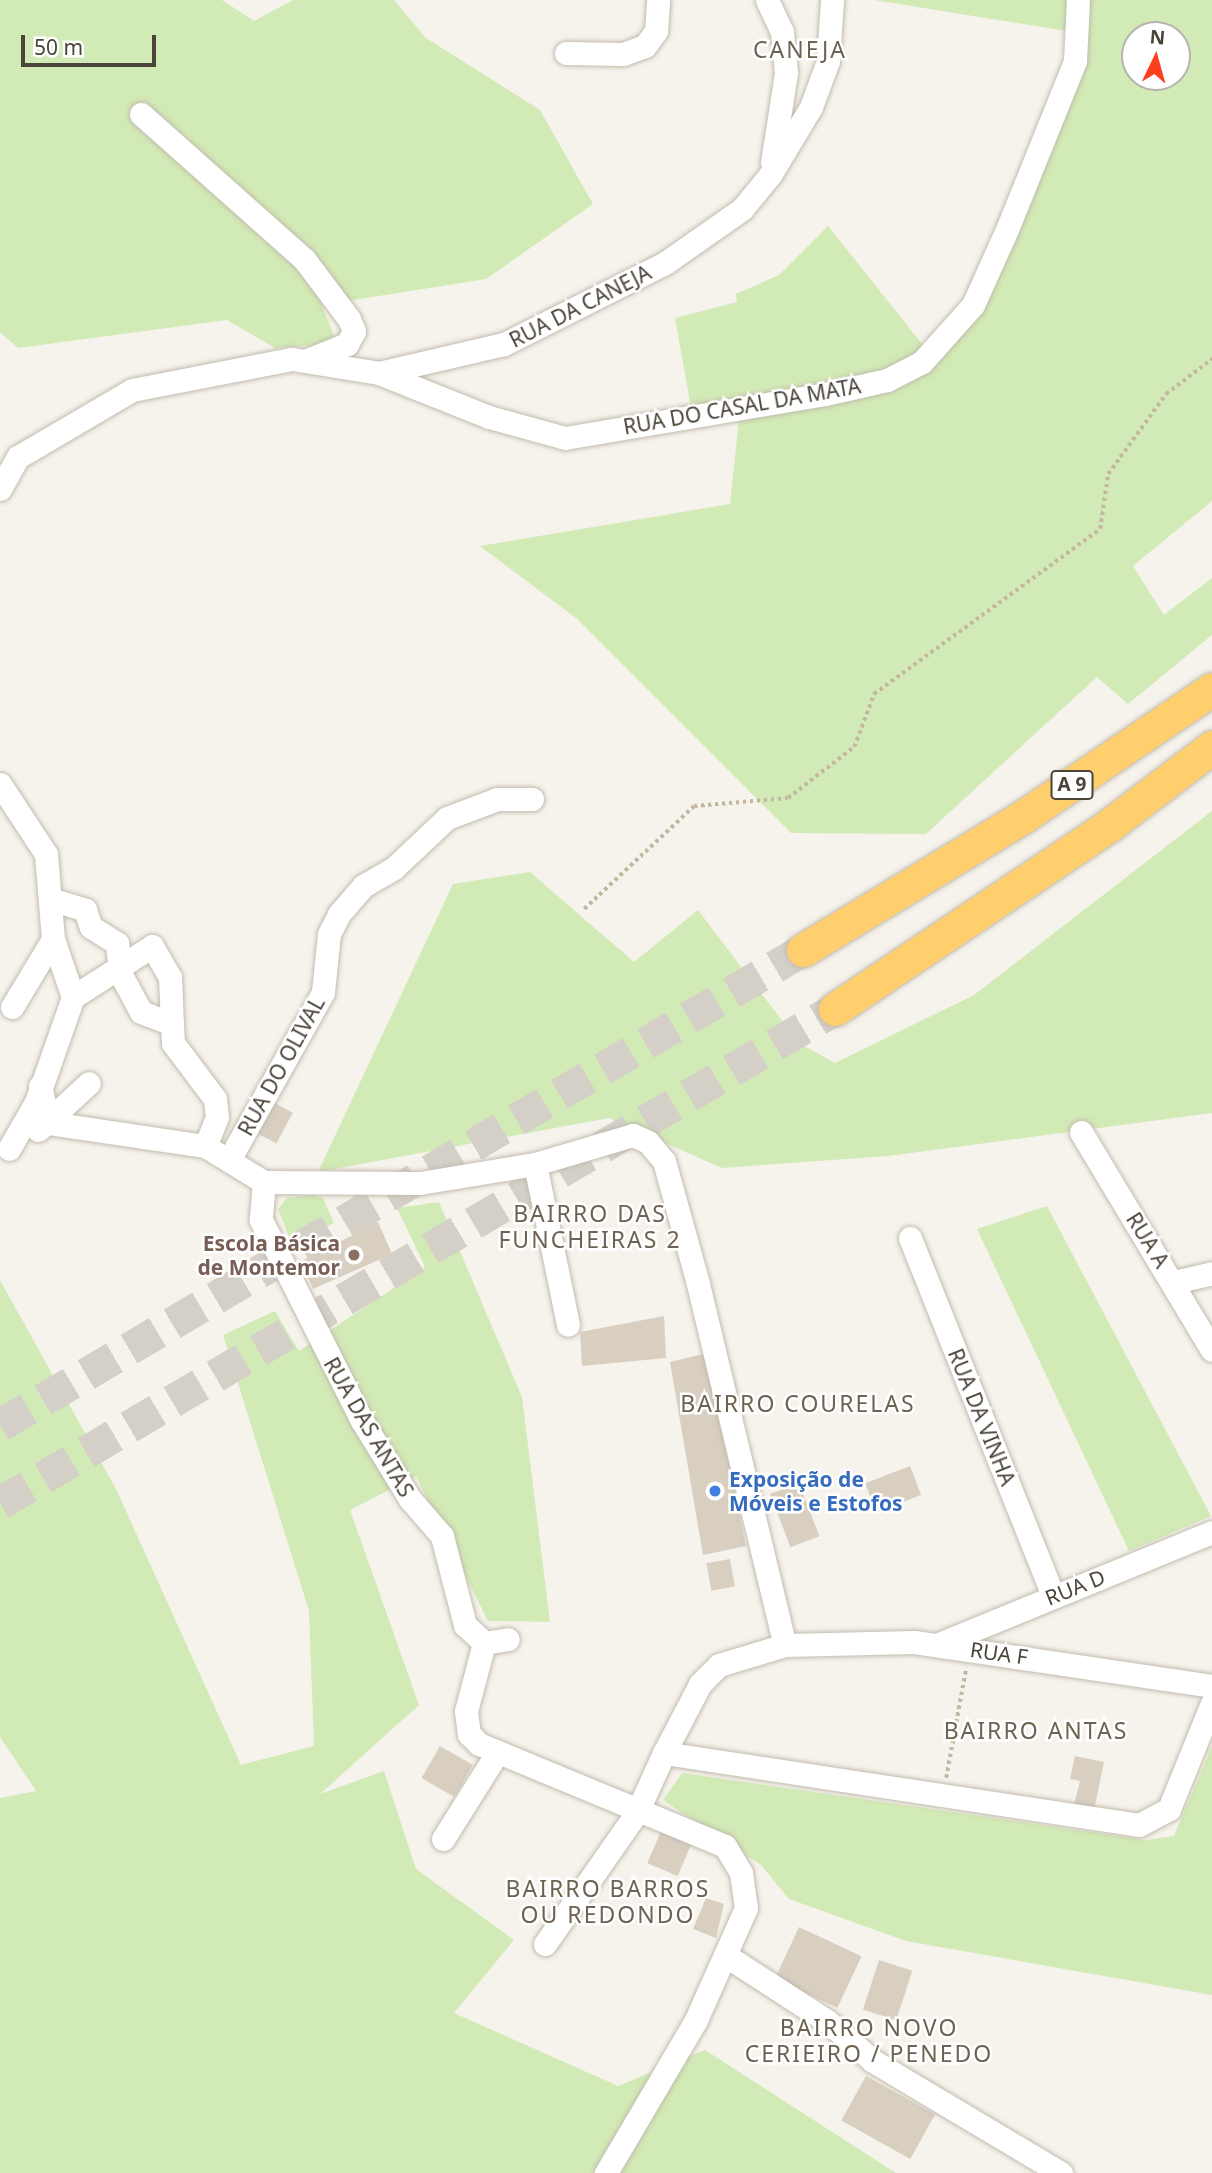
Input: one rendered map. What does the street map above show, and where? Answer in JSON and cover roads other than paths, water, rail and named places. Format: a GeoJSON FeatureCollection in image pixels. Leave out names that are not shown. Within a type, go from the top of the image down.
{"type":"FeatureCollection","features":[{"type":"Feature","properties":{"kind":"highway","name":"A 9"},"geometry":{"type":"LineString","coordinates":[[803,950],[1021,818],[1212,689]]}},
{"type":"Feature","properties":{"kind":"highway","name":"A 9"},"geometry":{"type":"LineString","coordinates":[[835,1009],[989,903],[1111,824],[1212,747]]}},
{"type":"Feature","properties":{"kind":"highway"},"geometry":{"type":"LineString","coordinates":[[989,903],[1138,827],[1212,773]]}},
{"type":"Feature","properties":{"kind":"street"},"geometry":{"type":"LineString","coordinates":[[566,53],[623,54],[645,46],[656,31],[658,0]]}},
{"type":"Feature","properties":{"kind":"street"},"geometry":{"type":"LineString","coordinates":[[767,0],[782,32],[786,73],[770,175]]}},
{"type":"Feature","properties":{"kind":"street","name":"RUA DA CANEJA"},"geometry":{"type":"LineString","coordinates":[[0,489],[18,457],[132,390],[305,361],[379,373],[504,344],[665,263],[731,216],[770,175],[811,107],[828,61],[832,0]]}},
{"type":"Feature","properties":{"kind":"street","name":"RUA DO CASAL DA MATA"},"geometry":{"type":"LineString","coordinates":[[379,373],[489,417],[565,438],[825,394],[887,380],[922,362],[973,305],[1008,227],[1075,61],[1078,0]]}},
{"type":"Feature","properties":{"kind":"street"},"geometry":{"type":"LineString","coordinates":[[141,114],[304,259],[349,319],[354,331],[347,344],[305,361]]}},
{"type":"Feature","properties":{"kind":"street"},"geometry":{"type":"LineString","coordinates":[[0,784],[46,855],[53,939],[73,997]]}},
{"type":"Feature","properties":{"kind":"street","name":"RUA DO OLIVAL"},"geometry":{"type":"LineString","coordinates":[[230,1158],[323,992],[329,934],[339,914],[363,886],[394,868],[447,818],[497,799],[532,799]]}},
{"type":"Feature","properties":{"kind":"street"},"geometry":{"type":"LineString","coordinates":[[50,899],[85,910],[91,927],[117,943],[121,964],[141,1012],[172,1024]]}},
{"type":"Feature","properties":{"kind":"street"},"geometry":{"type":"LineString","coordinates":[[12,1007],[53,939]]}},
{"type":"Feature","properties":{"kind":"street"},"geometry":{"type":"LineString","coordinates":[[4,1151],[40,1086],[73,997],[152,946],[170,977],[173,1043],[215,1099],[217,1117],[205,1146]]}},
{"type":"Feature","properties":{"kind":"street"},"geometry":{"type":"LineString","coordinates":[[4,1151],[49,1123],[89,1083]]}},
{"type":"Feature","properties":{"kind":"street"},"geometry":{"type":"LineString","coordinates":[[40,1086],[49,1123]]}},
{"type":"Feature","properties":{"kind":"street"},"geometry":{"type":"LineString","coordinates":[[49,1123],[205,1146],[230,1158],[264,1182],[420,1183],[534,1164],[633,1135],[648,1142],[664,1161],[698,1284],[785,1645]]}},
{"type":"Feature","properties":{"kind":"street","name":"RUA A"},"geometry":{"type":"LineString","coordinates":[[1082,1132],[1174,1282],[1212,1350]]}},
{"type":"Feature","properties":{"kind":"street"},"geometry":{"type":"LineString","coordinates":[[534,1164],[568,1325]]}},
{"type":"Feature","properties":{"kind":"street","name":"RUA DAS ANTAS"},"geometry":{"type":"LineString","coordinates":[[264,1182],[261,1220],[297,1296],[361,1419],[410,1499],[442,1536],[456,1604],[472,1636],[484,1643]]}},
{"type":"Feature","properties":{"kind":"street","name":"RUA DA VINHA"},"geometry":{"type":"LineString","coordinates":[[910,1238],[1054,1595]]}},
{"type":"Feature","properties":{"kind":"street"},"geometry":{"type":"LineString","coordinates":[[1174,1282],[1212,1273]]}},
{"type":"Feature","properties":{"kind":"street","name":"RUA D"},"geometry":{"type":"LineString","coordinates":[[939,1644],[1212,1532]]}},
{"type":"Feature","properties":{"kind":"street"},"geometry":{"type":"LineString","coordinates":[[508,1640],[484,1643],[466,1711],[469,1734],[496,1755],[725,1846],[741,1874],[746,1908],[696,2020],[606,2173]]}},
{"type":"Feature","properties":{"kind":"street","name":"RUA F"},"geometry":{"type":"LineString","coordinates":[[545,1944],[637,1812],[700,1684],[719,1665],[785,1645],[939,1644],[1212,1686]]}},
{"type":"Feature","properties":{"kind":"street"},"geometry":{"type":"LineString","coordinates":[[664,1753],[940,1797],[1139,1825],[1169,1809],[1212,1703]]}},
{"type":"Feature","properties":{"kind":"street"},"geometry":{"type":"LineString","coordinates":[[443,1839],[496,1755]]}},
{"type":"Feature","properties":{"kind":"street"},"geometry":{"type":"LineString","coordinates":[[725,1955],[827,2021],[873,2061],[1061,2173]]}},
{"type":"Feature","properties":{"kind":"tunnel"},"geometry":{"type":"LineString","coordinates":[[0,1425],[803,950]]}},
{"type":"Feature","properties":{"kind":"tunnel"},"geometry":{"type":"LineString","coordinates":[[0,1503],[835,1009]]}},
{"type":"Feature","properties":{"kind":"place","name":"Escola Básica de Montemor"},"geometry":{"type":"Point","coordinates":[354,1255]}},
{"type":"Feature","properties":{"kind":"place","name":"Exposição de Móveis e Estofos"},"geometry":{"type":"Point","coordinates":[715,1491]}},
{"type":"Feature","properties":{"kind":"district","name":"CANEJA"},"geometry":{"type":"Point","coordinates":[800,49]}},
{"type":"Feature","properties":{"kind":"district","name":"BAIRRO DAS FUNCHEIRAS 2"},"geometry":{"type":"Point","coordinates":[590,1226]}},
{"type":"Feature","properties":{"kind":"district","name":"BAIRRO COURELAS"},"geometry":{"type":"Point","coordinates":[798,1403]}},
{"type":"Feature","properties":{"kind":"district","name":"BAIRRO ANTAS"},"geometry":{"type":"Point","coordinates":[1036,1730]}},
{"type":"Feature","properties":{"kind":"district","name":"BAIRRO BARROS OU REDONDO"},"geometry":{"type":"Point","coordinates":[608,1901]}},
{"type":"Feature","properties":{"kind":"district","name":"BAIRRO NOVO CERIEIRO / PENEDO"},"geometry":{"type":"Point","coordinates":[869,2040]}}]}
